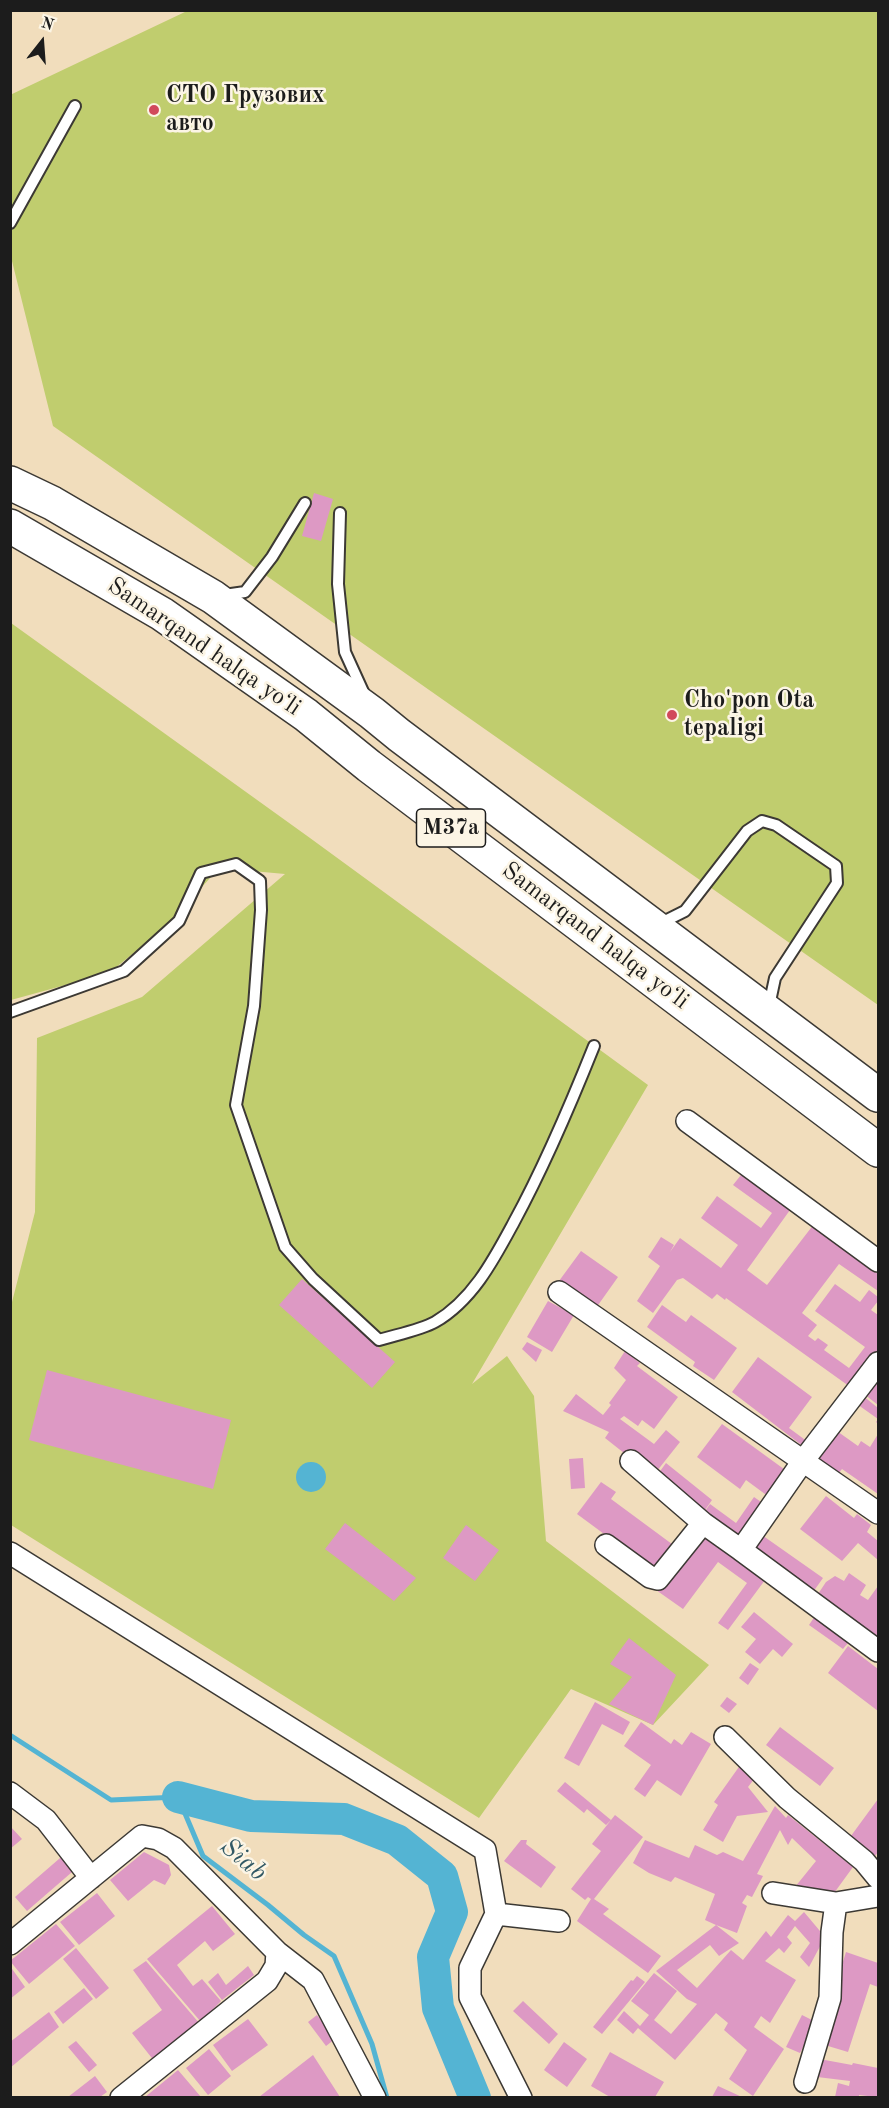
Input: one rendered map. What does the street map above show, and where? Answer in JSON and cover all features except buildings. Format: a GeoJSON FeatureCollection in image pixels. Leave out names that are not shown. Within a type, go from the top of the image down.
{"type":"FeatureCollection","features":[{"type":"Feature","properties":{"kind":"highway","name":"Samarqand halqa yoʻli"},"geometry":{"type":"LineString","coordinates":[[10,483],[52,503],[213,597],[372,713],[646,922],[879,1095]]}},
{"type":"Feature","properties":{"kind":"highway","name":"Samarqand halqa yoʻli"},"geometry":{"type":"LineString","coordinates":[[10,526],[162,614],[306,715],[369,766],[879,1150]]}},
{"type":"Feature","properties":{"kind":"highway"},"geometry":{"type":"LineString","coordinates":[[369,766],[387,772],[401,764],[405,750],[399,735]]}},
{"type":"Feature","properties":{"kind":"street"},"geometry":{"type":"LineString","coordinates":[[687,1120],[879,1261]]}},
{"type":"Feature","properties":{"kind":"street"},"geometry":{"type":"LineString","coordinates":[[559,1292],[879,1513]]}},
{"type":"Feature","properties":{"kind":"street"},"geometry":{"type":"LineString","coordinates":[[741,1550],[803,1461],[879,1363]]}},
{"type":"Feature","properties":{"kind":"street"},"geometry":{"type":"LineString","coordinates":[[631,1461],[703,1523],[879,1651]]}},
{"type":"Feature","properties":{"kind":"street"},"geometry":{"type":"LineString","coordinates":[[606,1545],[650,1577],[658,1579],[703,1523]]}},
{"type":"Feature","properties":{"kind":"street"},"geometry":{"type":"LineString","coordinates":[[10,1552],[485,1850],[496,1914],[470,1968],[470,1997],[521,2097]]}},
{"type":"Feature","properties":{"kind":"street"},"geometry":{"type":"LineString","coordinates":[[725,1737],[787,1798],[864,1861],[879,1878]]}},
{"type":"Feature","properties":{"kind":"street"},"geometry":{"type":"LineString","coordinates":[[10,1793],[46,1820],[92,1878]]}},
{"type":"Feature","properties":{"kind":"street"},"geometry":{"type":"LineString","coordinates":[[10,1944],[142,1836],[158,1839],[174,1848],[277,1952],[313,1980],[375,2097]]}},
{"type":"Feature","properties":{"kind":"street"},"geometry":{"type":"LineString","coordinates":[[773,1893],[836,1903],[879,1896]]}},
{"type":"Feature","properties":{"kind":"street"},"geometry":{"type":"LineString","coordinates":[[805,2082],[830,1998],[832,1932],[836,1903]]}},
{"type":"Feature","properties":{"kind":"street"},"geometry":{"type":"LineString","coordinates":[[496,1914],[559,1922]]}},
{"type":"Feature","properties":{"kind":"street"},"geometry":{"type":"LineString","coordinates":[[121,2097],[267,1981],[276,1966],[277,1952]]}},
{"type":"Feature","properties":{"kind":"lane"},"geometry":{"type":"LineString","coordinates":[[10,223],[75,105]]}},
{"type":"Feature","properties":{"kind":"lane"},"geometry":{"type":"LineString","coordinates":[[213,597],[245,592],[272,557],[305,503]]}},
{"type":"Feature","properties":{"kind":"lane"},"geometry":{"type":"LineString","coordinates":[[340,513],[338,584],[345,652],[372,713]]}},
{"type":"Feature","properties":{"kind":"lane"},"geometry":{"type":"LineString","coordinates":[[646,922],[667,920],[685,911],[747,831],[762,821],[776,825],[836,866],[837,883],[775,978],[768,1013]]}},
{"type":"Feature","properties":{"kind":"lane"},"geometry":{"type":"LineString","coordinates":[[10,1012],[124,971],[179,921],[201,873],[236,864],[260,881],[261,910],[254,1006],[236,1105],[285,1248],[313,1279],[379,1340],[435,1322],[467,1297],[496,1255],[534,1186],[561,1129],[594,1046]]}},
{"type":"Feature","properties":{"kind":"green space","name":"Cho'pon Ota tepaligi"},"geometry":{"type":"Polygon","coordinates":[[[187,11],[878,11],[878,1005],[53,426],[11,257],[10,95],[187,11]]]}},
{"type":"Feature","properties":{"kind":"green space"},"geometry":{"type":"Polygon","coordinates":[[[11,623],[648,1085],[472,1384],[507,1356],[534,1396],[546,1541],[709,1665],[653,1725],[571,1689],[479,1818],[11,1525],[11,1306],[35,1212],[37,1038],[142,997],[285,874],[219,868],[167,926],[109,973],[11,1000],[11,623]]]}},
{"type":"Feature","properties":{"kind":"water"},"geometry":{"type":"Polygon","coordinates":[[[311,1462],[322,1466],[326,1477],[322,1488],[311,1492],[300,1488],[296,1477],[300,1466],[311,1462]]]}},
{"type":"Feature","properties":{"kind":"waterway","name":"Siab"},"geometry":{"type":"LineString","coordinates":[[10,1735],[111,1800],[178,1797],[203,1856],[334,1956],[372,2044],[387,2098]]}},
{"type":"Feature","properties":{"kind":"waterway"},"geometry":{"type":"LineString","coordinates":[[178,1797],[251,1816],[344,1819],[397,1840],[442,1876],[452,1912],[433,1957],[438,2008],[475,2098]]}},
{"type":"Feature","properties":{"kind":"place","name":"СТО Грузових авто"},"geometry":{"type":"Point","coordinates":[154,110]}},
{"type":"Feature","properties":{"kind":"place","name":"Cho'pon Ota tepaligi"},"geometry":{"type":"Point","coordinates":[672,715]}}]}
